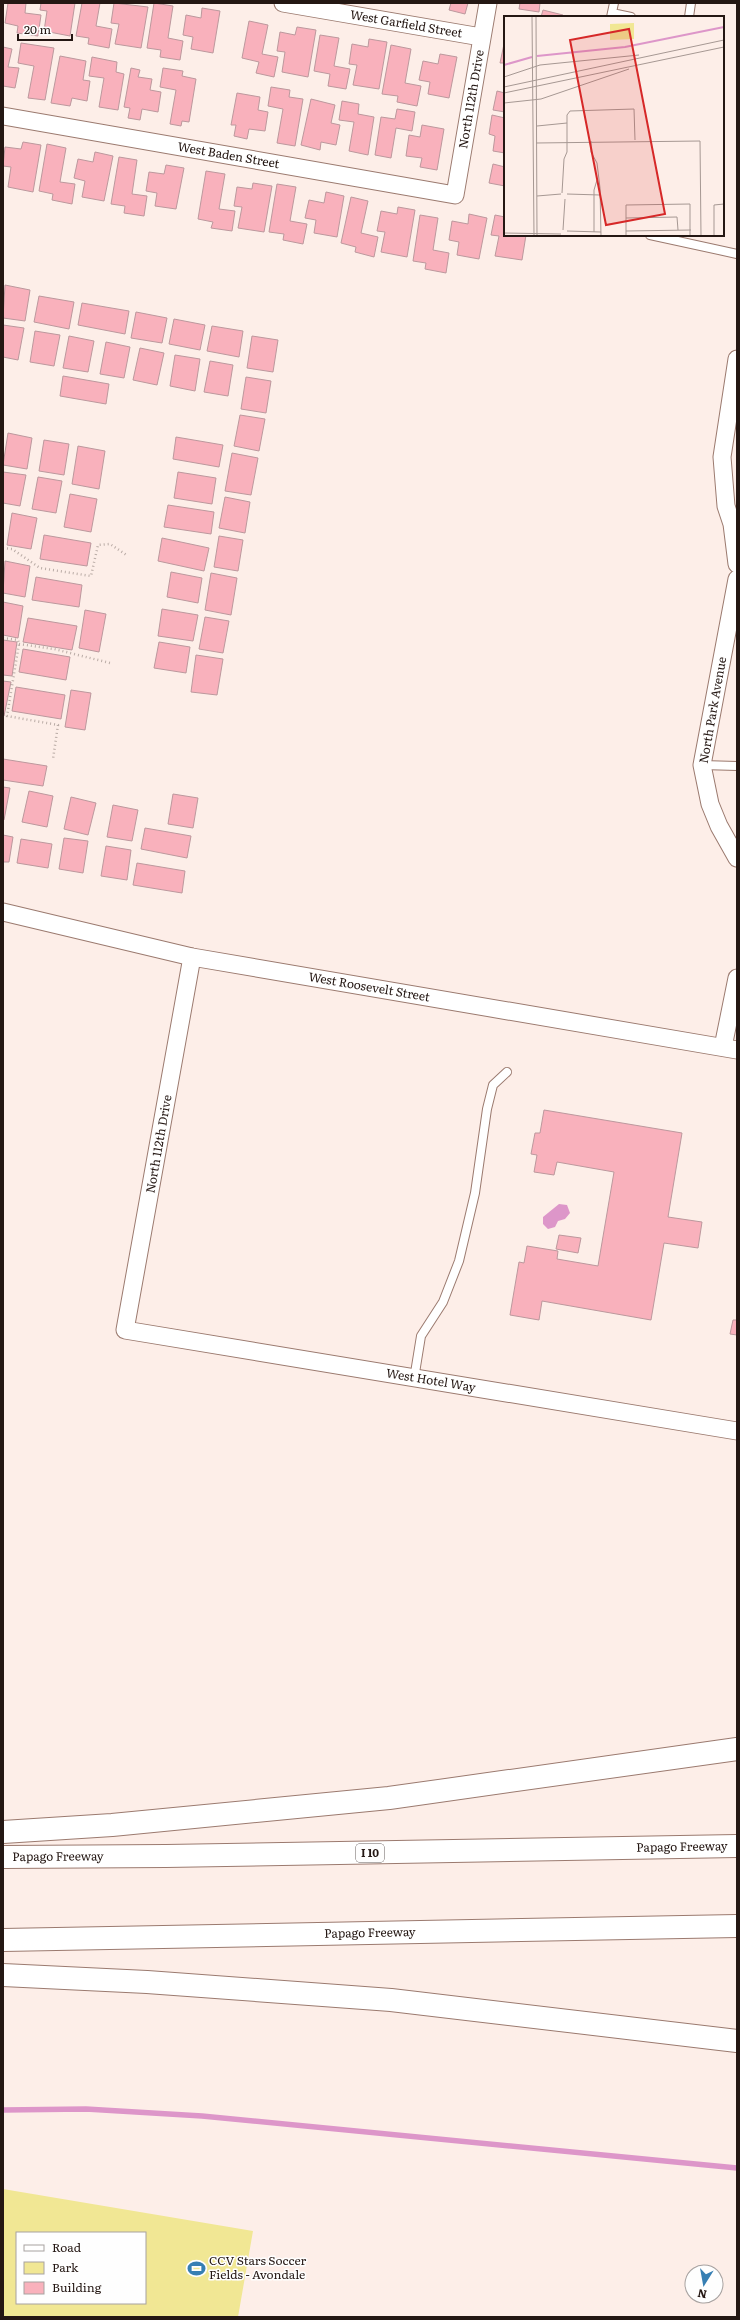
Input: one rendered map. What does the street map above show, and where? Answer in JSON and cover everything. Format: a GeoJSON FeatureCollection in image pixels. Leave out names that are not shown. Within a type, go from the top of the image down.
{"type":"FeatureCollection","features":[{"type":"Feature","properties":{"kind":"highway"},"geometry":{"type":"LineString","coordinates":[[3,1832],[112,1825],[389,1798],[737,1748]]}},
{"type":"Feature","properties":{"kind":"highway","name":"Papago Freeway"},"geometry":{"type":"LineString","coordinates":[[3,1857],[166,1856],[737,1846]]}},
{"type":"Feature","properties":{"kind":"highway","name":"Papago Freeway"},"geometry":{"type":"LineString","coordinates":[[3,1940],[737,1926]]}},
{"type":"Feature","properties":{"kind":"highway"},"geometry":{"type":"LineString","coordinates":[[3,1975],[155,1982],[391,2000],[737,2041]]}},
{"type":"Feature","properties":{"kind":"street","name":"West Garfield Street"},"geometry":{"type":"LineString","coordinates":[[283,3],[481,37]]}},
{"type":"Feature","properties":{"kind":"street","name":"North 112th Drive"},"geometry":{"type":"LineString","coordinates":[[455,194],[488,3]]}},
{"type":"Feature","properties":{"kind":"street","name":"West Baden Street"},"geometry":{"type":"LineString","coordinates":[[3,116],[455,194]]}},
{"type":"Feature","properties":{"kind":"street"},"geometry":{"type":"LineString","coordinates":[[737,359],[736,382],[722,456],[726,506],[732,524],[737,564]]}},
{"type":"Feature","properties":{"kind":"street","name":"North Park Avenue"},"geometry":{"type":"LineString","coordinates":[[737,579],[702,765],[710,804],[719,826],[737,858]]}},
{"type":"Feature","properties":{"kind":"street","name":"West Roosevelt Street"},"geometry":{"type":"LineString","coordinates":[[3,912],[192,957],[730,1048]]}},
{"type":"Feature","properties":{"kind":"street","name":"North 112th Drive"},"geometry":{"type":"LineString","coordinates":[[125,1330],[192,957]]}},
{"type":"Feature","properties":{"kind":"street"},"geometry":{"type":"LineString","coordinates":[[730,1048],[737,978]]}},
{"type":"Feature","properties":{"kind":"street","name":"West Hotel Way"},"geometry":{"type":"LineString","coordinates":[[125,1330],[414,1379],[737,1431]]}},
{"type":"Feature","properties":{"kind":"lane"},"geometry":{"type":"LineString","coordinates":[[612,15],[614,3]]}},
{"type":"Feature","properties":{"kind":"lane"},"geometry":{"type":"LineString","coordinates":[[689,16],[691,3]]}},
{"type":"Feature","properties":{"kind":"lane"},"geometry":{"type":"LineString","coordinates":[[655,236],[737,254]]}},
{"type":"Feature","properties":{"kind":"lane"},"geometry":{"type":"LineString","coordinates":[[702,765],[737,766]]}},
{"type":"Feature","properties":{"kind":"lane"},"geometry":{"type":"LineString","coordinates":[[414,1379],[421,1336],[444,1302],[459,1261],[475,1193],[486,1109],[493,1085],[506,1072]]}},
{"type":"Feature","properties":{"kind":"path"},"geometry":{"type":"LineString","coordinates":[[3,548],[12,549],[40,568],[91,576],[98,544],[110,544],[128,556]]}},
{"type":"Feature","properties":{"kind":"path"},"geometry":{"type":"LineString","coordinates":[[3,638],[18,640],[19,644],[8,716],[58,725],[53,759]]}},
{"type":"Feature","properties":{"kind":"path"},"geometry":{"type":"LineString","coordinates":[[19,644],[54,648],[110,663]]}},
{"type":"Feature","properties":{"kind":"green space","name":"CCV Stars Soccer Fields - Avondale"},"geometry":{"type":"Polygon","coordinates":[[[3,2189],[253,2231],[238,2317],[3,2317],[3,2189]]]}},
{"type":"Feature","properties":{"kind":"shaded area"},"geometry":{"type":"Polygon","coordinates":[[[559,1204],[567,1205],[570,1213],[565,1219],[558,1221],[555,1227],[548,1229],[543,1224],[543,1217],[559,1204]]]}},
{"type":"Feature","properties":{"kind":"building"},"geometry":{"type":"Polygon","coordinates":[[[8,3],[26,3],[25,13],[41,15],[38,36],[17,33],[18,26],[5,23],[8,3]]]}},
{"type":"Feature","properties":{"kind":"building"},"geometry":{"type":"Polygon","coordinates":[[[41,3],[75,3],[70,36],[44,31],[47,11],[40,10],[41,3]]]}},
{"type":"Feature","properties":{"kind":"building"},"geometry":{"type":"Polygon","coordinates":[[[82,3],[100,3],[96,26],[112,29],[109,48],[88,44],[89,38],[76,36],[82,3]]]}},
{"type":"Feature","properties":{"kind":"building"},"geometry":{"type":"Polygon","coordinates":[[[114,3],[148,7],[141,48],[115,44],[119,24],[111,23],[114,3]]]}},
{"type":"Feature","properties":{"kind":"building"},"geometry":{"type":"Polygon","coordinates":[[[154,3],[173,6],[168,38],[183,41],[180,60],[160,57],[161,50],[147,48],[154,3]]]}},
{"type":"Feature","properties":{"kind":"building"},"geometry":{"type":"Polygon","coordinates":[[[451,3],[468,3],[465,14],[449,10],[451,3]]]}},
{"type":"Feature","properties":{"kind":"building"},"geometry":{"type":"Polygon","coordinates":[[[520,3],[540,3],[539,12],[519,9],[520,3]]]}},
{"type":"Feature","properties":{"kind":"building"},"geometry":{"type":"Polygon","coordinates":[[[202,8],[220,11],[213,53],[191,49],[193,37],[183,35],[186,15],[201,18],[202,8]]]}},
{"type":"Feature","properties":{"kind":"building"},"geometry":{"type":"Polygon","coordinates":[[[543,10],[563,15],[563,16],[541,16],[543,10]]]}},
{"type":"Feature","properties":{"kind":"building"},"geometry":{"type":"Polygon","coordinates":[[[249,21],[268,25],[262,54],[278,57],[274,77],[256,73],[259,62],[242,58],[249,21]]]}},
{"type":"Feature","properties":{"kind":"building"},"geometry":{"type":"Polygon","coordinates":[[[297,27],[316,30],[308,77],[282,72],[285,52],[277,51],[280,32],[295,35],[297,27]]]}},
{"type":"Feature","properties":{"kind":"building"},"geometry":{"type":"Polygon","coordinates":[[[320,35],[339,38],[334,66],[350,69],[346,89],[328,86],[330,74],[314,71],[320,35]]]}},
{"type":"Feature","properties":{"kind":"building"},"geometry":{"type":"Polygon","coordinates":[[[369,39],[387,42],[379,89],[353,85],[357,65],[349,64],[352,44],[368,47],[369,39]]]}},
{"type":"Feature","properties":{"kind":"building"},"geometry":{"type":"Polygon","coordinates":[[[21,43],[54,48],[45,100],[28,98],[34,66],[18,63],[21,43]]]}},
{"type":"Feature","properties":{"kind":"building"},"geometry":{"type":"Polygon","coordinates":[[[504,44],[504,63],[500,63],[504,44]]]}},
{"type":"Feature","properties":{"kind":"building"},"geometry":{"type":"Polygon","coordinates":[[[391,45],[411,49],[405,83],[421,86],[417,106],[397,102],[398,96],[382,94],[391,45]]]}},
{"type":"Feature","properties":{"kind":"building"},"geometry":{"type":"Polygon","coordinates":[[[3,47],[12,49],[8,67],[19,68],[15,88],[3,86],[3,47]]]}},
{"type":"Feature","properties":{"kind":"building"},"geometry":{"type":"Polygon","coordinates":[[[440,54],[457,57],[449,98],[428,94],[430,82],[419,80],[423,61],[438,64],[440,54]]]}},
{"type":"Feature","properties":{"kind":"building"},"geometry":{"type":"Polygon","coordinates":[[[60,56],[86,61],[83,80],[90,81],[87,101],[72,98],[70,106],[51,103],[60,56]]]}},
{"type":"Feature","properties":{"kind":"building"},"geometry":{"type":"Polygon","coordinates":[[[92,57],[117,62],[116,72],[124,74],[118,110],[99,107],[104,78],[89,76],[92,57]]]}},
{"type":"Feature","properties":{"kind":"building"},"geometry":{"type":"Polygon","coordinates":[[[131,68],[140,70],[138,77],[152,79],[150,90],[161,92],[158,112],[142,109],[140,120],[128,118],[130,108],[124,107],[131,68]]]}},
{"type":"Feature","properties":{"kind":"building"},"geometry":{"type":"Polygon","coordinates":[[[163,68],[183,71],[182,76],[196,79],[189,122],[182,121],[181,126],[170,124],[176,90],[160,87],[163,68]]]}},
{"type":"Feature","properties":{"kind":"building"},"geometry":{"type":"Polygon","coordinates":[[[271,87],[290,90],[289,97],[303,99],[295,146],[277,143],[283,109],[268,106],[271,87]]]}},
{"type":"Feature","properties":{"kind":"building"},"geometry":{"type":"Polygon","coordinates":[[[497,91],[504,93],[504,112],[493,110],[497,91]]]}},
{"type":"Feature","properties":{"kind":"building"},"geometry":{"type":"Polygon","coordinates":[[[237,93],[260,97],[258,110],[268,112],[265,131],[249,129],[247,139],[234,136],[236,125],[231,125],[237,93]]]}},
{"type":"Feature","properties":{"kind":"building"},"geometry":{"type":"Polygon","coordinates":[[[311,99],[335,105],[331,123],[340,125],[336,145],[321,142],[320,150],[301,145],[311,99]]]}},
{"type":"Feature","properties":{"kind":"building"},"geometry":{"type":"Polygon","coordinates":[[[342,101],[359,104],[358,114],[374,117],[368,155],[349,151],[354,122],[339,120],[342,101]]]}},
{"type":"Feature","properties":{"kind":"building"},"geometry":{"type":"Polygon","coordinates":[[[397,109],[415,112],[412,131],[396,128],[391,158],[375,155],[381,117],[395,119],[397,109]]]}},
{"type":"Feature","properties":{"kind":"building"},"geometry":{"type":"Polygon","coordinates":[[[492,115],[504,118],[504,153],[493,151],[495,136],[489,134],[492,115]]]}},
{"type":"Feature","properties":{"kind":"building"},"geometry":{"type":"Polygon","coordinates":[[[422,125],[444,129],[437,170],[420,167],[422,158],[406,156],[409,135],[420,137],[422,125]]]}},
{"type":"Feature","properties":{"kind":"building"},"geometry":{"type":"Polygon","coordinates":[[[23,142],[41,145],[33,192],[8,187],[11,167],[3,166],[5,147],[21,149],[23,142]]]}},
{"type":"Feature","properties":{"kind":"building"},"geometry":{"type":"Polygon","coordinates":[[[47,144],[66,148],[60,182],[75,184],[72,204],[52,200],[53,194],[39,191],[47,144]]]}},
{"type":"Feature","properties":{"kind":"building"},"geometry":{"type":"Polygon","coordinates":[[[95,152],[113,156],[104,201],[82,197],[85,181],[74,178],[78,159],[93,162],[95,152]]]}},
{"type":"Feature","properties":{"kind":"building"},"geometry":{"type":"Polygon","coordinates":[[[119,157],[137,160],[132,194],[147,196],[144,216],[124,213],[125,206],[111,204],[119,157]]]}},
{"type":"Feature","properties":{"kind":"building"},"geometry":{"type":"Polygon","coordinates":[[[493,164],[504,167],[504,186],[489,183],[493,164]]]}},
{"type":"Feature","properties":{"kind":"building"},"geometry":{"type":"Polygon","coordinates":[[[166,165],[184,168],[176,209],[155,206],[157,193],[146,191],[149,172],[164,174],[166,165]]]}},
{"type":"Feature","properties":{"kind":"building"},"geometry":{"type":"Polygon","coordinates":[[[206,171],[225,174],[219,209],[235,211],[232,231],[211,228],[213,222],[198,219],[206,171]]]}},
{"type":"Feature","properties":{"kind":"building"},"geometry":{"type":"Polygon","coordinates":[[[253,183],[272,186],[264,232],[238,228],[242,207],[234,206],[237,187],[252,189],[253,183]]]}},
{"type":"Feature","properties":{"kind":"building"},"geometry":{"type":"Polygon","coordinates":[[[277,184],[296,187],[290,221],[307,224],[303,244],[283,240],[284,234],[269,232],[277,184]]]}},
{"type":"Feature","properties":{"kind":"building"},"geometry":{"type":"Polygon","coordinates":[[[326,192],[344,196],[337,237],[314,233],[316,220],[305,218],[309,200],[324,203],[326,192]]]}},
{"type":"Feature","properties":{"kind":"building"},"geometry":{"type":"Polygon","coordinates":[[[351,197],[368,201],[361,233],[378,237],[374,257],[355,252],[356,247],[341,243],[351,197]]]}},
{"type":"Feature","properties":{"kind":"building"},"geometry":{"type":"Polygon","coordinates":[[[398,207],[415,210],[407,257],[381,252],[385,232],[377,231],[381,211],[397,214],[398,207]]]}},
{"type":"Feature","properties":{"kind":"building"},"geometry":{"type":"Polygon","coordinates":[[[469,214],[487,218],[479,259],[457,255],[459,242],[449,240],[452,221],[468,224],[469,214]]]}},
{"type":"Feature","properties":{"kind":"building"},"geometry":{"type":"Polygon","coordinates":[[[420,215],[438,218],[433,250],[449,253],[446,273],[425,269],[426,263],[413,261],[420,215]]]}},
{"type":"Feature","properties":{"kind":"building"},"geometry":{"type":"Polygon","coordinates":[[[495,215],[504,217],[504,236],[526,236],[522,260],[495,256],[499,236],[491,235],[495,215]]]}},
{"type":"Feature","properties":{"kind":"building"},"geometry":{"type":"Polygon","coordinates":[[[5,285],[30,290],[25,321],[3,318],[5,285]]]}},
{"type":"Feature","properties":{"kind":"building"},"geometry":{"type":"Polygon","coordinates":[[[39,296],[74,302],[69,329],[34,322],[39,296]]]}},
{"type":"Feature","properties":{"kind":"building"},"geometry":{"type":"Polygon","coordinates":[[[82,303],[129,311],[125,334],[78,325],[82,303]]]}},
{"type":"Feature","properties":{"kind":"building"},"geometry":{"type":"Polygon","coordinates":[[[136,312],[167,318],[162,343],[131,338],[136,312]]]}},
{"type":"Feature","properties":{"kind":"building"},"geometry":{"type":"Polygon","coordinates":[[[174,319],[205,325],[200,350],[169,344],[174,319]]]}},
{"type":"Feature","properties":{"kind":"building"},"geometry":{"type":"Polygon","coordinates":[[[3,325],[24,328],[18,360],[3,357],[3,325]]]}},
{"type":"Feature","properties":{"kind":"building"},"geometry":{"type":"Polygon","coordinates":[[[212,326],[243,331],[239,357],[207,351],[212,326]]]}},
{"type":"Feature","properties":{"kind":"building"},"geometry":{"type":"Polygon","coordinates":[[[35,331],[60,335],[54,366],[30,362],[35,331]]]}},
{"type":"Feature","properties":{"kind":"building"},"geometry":{"type":"Polygon","coordinates":[[[69,336],[94,341],[88,372],[63,368],[69,336]]]}},
{"type":"Feature","properties":{"kind":"building"},"geometry":{"type":"Polygon","coordinates":[[[252,336],[278,340],[273,372],[247,368],[252,336]]]}},
{"type":"Feature","properties":{"kind":"building"},"geometry":{"type":"Polygon","coordinates":[[[106,342],[130,347],[124,378],[100,374],[106,342]]]}},
{"type":"Feature","properties":{"kind":"building"},"geometry":{"type":"Polygon","coordinates":[[[140,348],[164,353],[157,385],[133,380],[140,348]]]}},
{"type":"Feature","properties":{"kind":"building"},"geometry":{"type":"Polygon","coordinates":[[[175,355],[200,359],[195,391],[170,386],[175,355]]]}},
{"type":"Feature","properties":{"kind":"building"},"geometry":{"type":"Polygon","coordinates":[[[210,361],[233,365],[228,396],[204,392],[210,361]]]}},
{"type":"Feature","properties":{"kind":"building"},"geometry":{"type":"Polygon","coordinates":[[[63,376],[109,384],[106,404],[60,396],[63,376]]]}},
{"type":"Feature","properties":{"kind":"building"},"geometry":{"type":"Polygon","coordinates":[[[246,377],[271,381],[266,413],[241,409],[246,377]]]}},
{"type":"Feature","properties":{"kind":"building"},"geometry":{"type":"Polygon","coordinates":[[[240,415],[265,419],[259,451],[234,446],[240,415]]]}},
{"type":"Feature","properties":{"kind":"building"},"geometry":{"type":"Polygon","coordinates":[[[8,433],[32,438],[27,469],[3,465],[8,433]]]}},
{"type":"Feature","properties":{"kind":"building"},"geometry":{"type":"Polygon","coordinates":[[[176,437],[223,445],[219,467],[173,459],[176,437]]]}},
{"type":"Feature","properties":{"kind":"building"},"geometry":{"type":"Polygon","coordinates":[[[44,440],[69,444],[64,475],[39,471],[44,440]]]}},
{"type":"Feature","properties":{"kind":"building"},"geometry":{"type":"Polygon","coordinates":[[[78,446],[105,451],[99,489],[72,484],[78,446]]]}},
{"type":"Feature","properties":{"kind":"building"},"geometry":{"type":"Polygon","coordinates":[[[232,453],[258,458],[251,495],[225,491],[232,453]]]}},
{"type":"Feature","properties":{"kind":"building"},"geometry":{"type":"Polygon","coordinates":[[[3,472],[26,475],[20,506],[3,503],[3,472]]]}},
{"type":"Feature","properties":{"kind":"building"},"geometry":{"type":"Polygon","coordinates":[[[178,472],[216,478],[212,504],[174,498],[178,472]]]}},
{"type":"Feature","properties":{"kind":"building"},"geometry":{"type":"Polygon","coordinates":[[[38,477],[62,481],[56,513],[32,509],[38,477]]]}},
{"type":"Feature","properties":{"kind":"building"},"geometry":{"type":"Polygon","coordinates":[[[70,494],[97,499],[91,532],[64,527],[70,494]]]}},
{"type":"Feature","properties":{"kind":"building"},"geometry":{"type":"Polygon","coordinates":[[[225,497],[250,502],[245,533],[219,528],[225,497]]]}},
{"type":"Feature","properties":{"kind":"building"},"geometry":{"type":"Polygon","coordinates":[[[168,505],[214,512],[211,534],[164,527],[168,505]]]}},
{"type":"Feature","properties":{"kind":"building"},"geometry":{"type":"Polygon","coordinates":[[[12,513],[37,518],[31,549],[7,545],[12,513]]]}},
{"type":"Feature","properties":{"kind":"building"},"geometry":{"type":"Polygon","coordinates":[[[44,535],[91,543],[87,566],[40,559],[44,535]]]}},
{"type":"Feature","properties":{"kind":"building"},"geometry":{"type":"Polygon","coordinates":[[[219,536],[243,540],[238,571],[214,567],[219,536]]]}},
{"type":"Feature","properties":{"kind":"building"},"geometry":{"type":"Polygon","coordinates":[[[162,538],[209,548],[204,571],[158,561],[162,538]]]}},
{"type":"Feature","properties":{"kind":"building"},"geometry":{"type":"Polygon","coordinates":[[[5,561],[30,566],[25,597],[3,593],[5,561]]]}},
{"type":"Feature","properties":{"kind":"building"},"geometry":{"type":"Polygon","coordinates":[[[171,572],[202,578],[198,603],[167,597],[171,572]]]}},
{"type":"Feature","properties":{"kind":"building"},"geometry":{"type":"Polygon","coordinates":[[[211,573],[237,578],[231,615],[205,610],[211,573]]]}},
{"type":"Feature","properties":{"kind":"building"},"geometry":{"type":"Polygon","coordinates":[[[36,577],[82,585],[79,607],[32,600],[36,577]]]}},
{"type":"Feature","properties":{"kind":"building"},"geometry":{"type":"Polygon","coordinates":[[[3,602],[23,606],[18,638],[3,635],[3,602]]]}},
{"type":"Feature","properties":{"kind":"building"},"geometry":{"type":"Polygon","coordinates":[[[162,609],[198,615],[193,641],[158,636],[162,609]]]}},
{"type":"Feature","properties":{"kind":"building"},"geometry":{"type":"Polygon","coordinates":[[[85,610],[106,614],[99,652],[79,648],[85,610]]]}},
{"type":"Feature","properties":{"kind":"building"},"geometry":{"type":"Polygon","coordinates":[[[205,617],[229,621],[223,653],[199,649],[205,617]]]}},
{"type":"Feature","properties":{"kind":"building"},"geometry":{"type":"Polygon","coordinates":[[[28,618],[77,626],[72,650],[23,642],[28,618]]]}},
{"type":"Feature","properties":{"kind":"building"},"geometry":{"type":"Polygon","coordinates":[[[3,640],[17,642],[12,676],[3,675],[3,640]]]}},
{"type":"Feature","properties":{"kind":"building"},"geometry":{"type":"Polygon","coordinates":[[[159,642],[190,647],[186,673],[154,668],[159,642]]]}},
{"type":"Feature","properties":{"kind":"building"},"geometry":{"type":"Polygon","coordinates":[[[23,649],[70,657],[66,680],[19,672],[23,649]]]}},
{"type":"Feature","properties":{"kind":"building"},"geometry":{"type":"Polygon","coordinates":[[[196,655],[223,659],[217,695],[191,692],[196,655]]]}},
{"type":"Feature","properties":{"kind":"building"},"geometry":{"type":"Polygon","coordinates":[[[3,681],[11,682],[4,716],[3,715],[3,681]]]}},
{"type":"Feature","properties":{"kind":"building"},"geometry":{"type":"Polygon","coordinates":[[[16,687],[65,695],[61,719],[12,711],[16,687]]]}},
{"type":"Feature","properties":{"kind":"building"},"geometry":{"type":"Polygon","coordinates":[[[71,690],[91,693],[85,730],[65,727],[71,690]]]}},
{"type":"Feature","properties":{"kind":"building"},"geometry":{"type":"Polygon","coordinates":[[[3,759],[47,766],[43,786],[3,780],[3,759]]]}},
{"type":"Feature","properties":{"kind":"building"},"geometry":{"type":"Polygon","coordinates":[[[3,787],[10,788],[4,820],[3,820],[3,787]]]}},
{"type":"Feature","properties":{"kind":"building"},"geometry":{"type":"Polygon","coordinates":[[[29,791],[53,796],[47,827],[22,822],[29,791]]]}},
{"type":"Feature","properties":{"kind":"building"},"geometry":{"type":"Polygon","coordinates":[[[173,794],[198,798],[193,828],[168,824],[173,794]]]}},
{"type":"Feature","properties":{"kind":"building"},"geometry":{"type":"Polygon","coordinates":[[[71,797],[96,803],[88,835],[64,829],[71,797]]]}},
{"type":"Feature","properties":{"kind":"building"},"geometry":{"type":"Polygon","coordinates":[[[113,805],[138,810],[132,841],[107,837],[113,805]]]}},
{"type":"Feature","properties":{"kind":"building"},"geometry":{"type":"Polygon","coordinates":[[[145,828],[191,836],[187,858],[141,849],[145,828]]]}},
{"type":"Feature","properties":{"kind":"building"},"geometry":{"type":"Polygon","coordinates":[[[3,835],[13,837],[9,862],[3,862],[3,835]]]}},
{"type":"Feature","properties":{"kind":"building"},"geometry":{"type":"Polygon","coordinates":[[[64,838],[88,841],[83,873],[59,869],[64,838]]]}},
{"type":"Feature","properties":{"kind":"building"},"geometry":{"type":"Polygon","coordinates":[[[21,839],[52,844],[48,868],[17,863],[21,839]]]}},
{"type":"Feature","properties":{"kind":"building"},"geometry":{"type":"Polygon","coordinates":[[[106,846],[131,850],[127,880],[101,876],[106,846]]]}},
{"type":"Feature","properties":{"kind":"building"},"geometry":{"type":"Polygon","coordinates":[[[137,863],[185,871],[182,893],[133,885],[137,863]]]}},
{"type":"Feature","properties":{"kind":"building"},"geometry":{"type":"Polygon","coordinates":[[[544,1110],[682,1133],[668,1217],[702,1222],[698,1248],[664,1243],[651,1320],[542,1301],[539,1320],[510,1315],[519,1262],[524,1263],[527,1246],[558,1251],[557,1259],[598,1266],[614,1172],[557,1162],[554,1175],[534,1172],[537,1155],[531,1154],[535,1133],[540,1133],[544,1110]]]}},
{"type":"Feature","properties":{"kind":"building"},"geometry":{"type":"Polygon","coordinates":[[[559,1235],[581,1238],[578,1253],[556,1249],[559,1235]]]}},
{"type":"Feature","properties":{"kind":"building"},"geometry":{"type":"Polygon","coordinates":[[[733,1320],[737,1320],[737,1335],[730,1334],[733,1320]]]}},
{"type":"Feature","properties":{"kind":"waterway"},"geometry":{"type":"LineString","coordinates":[[3,2110],[86,2109],[202,2116],[737,2168]]}},
{"type":"Feature","properties":{"kind":"place","name":"CCV Stars Soccer Fields - Avondale"},"geometry":{"type":"Point","coordinates":[196,2268]}}]}
